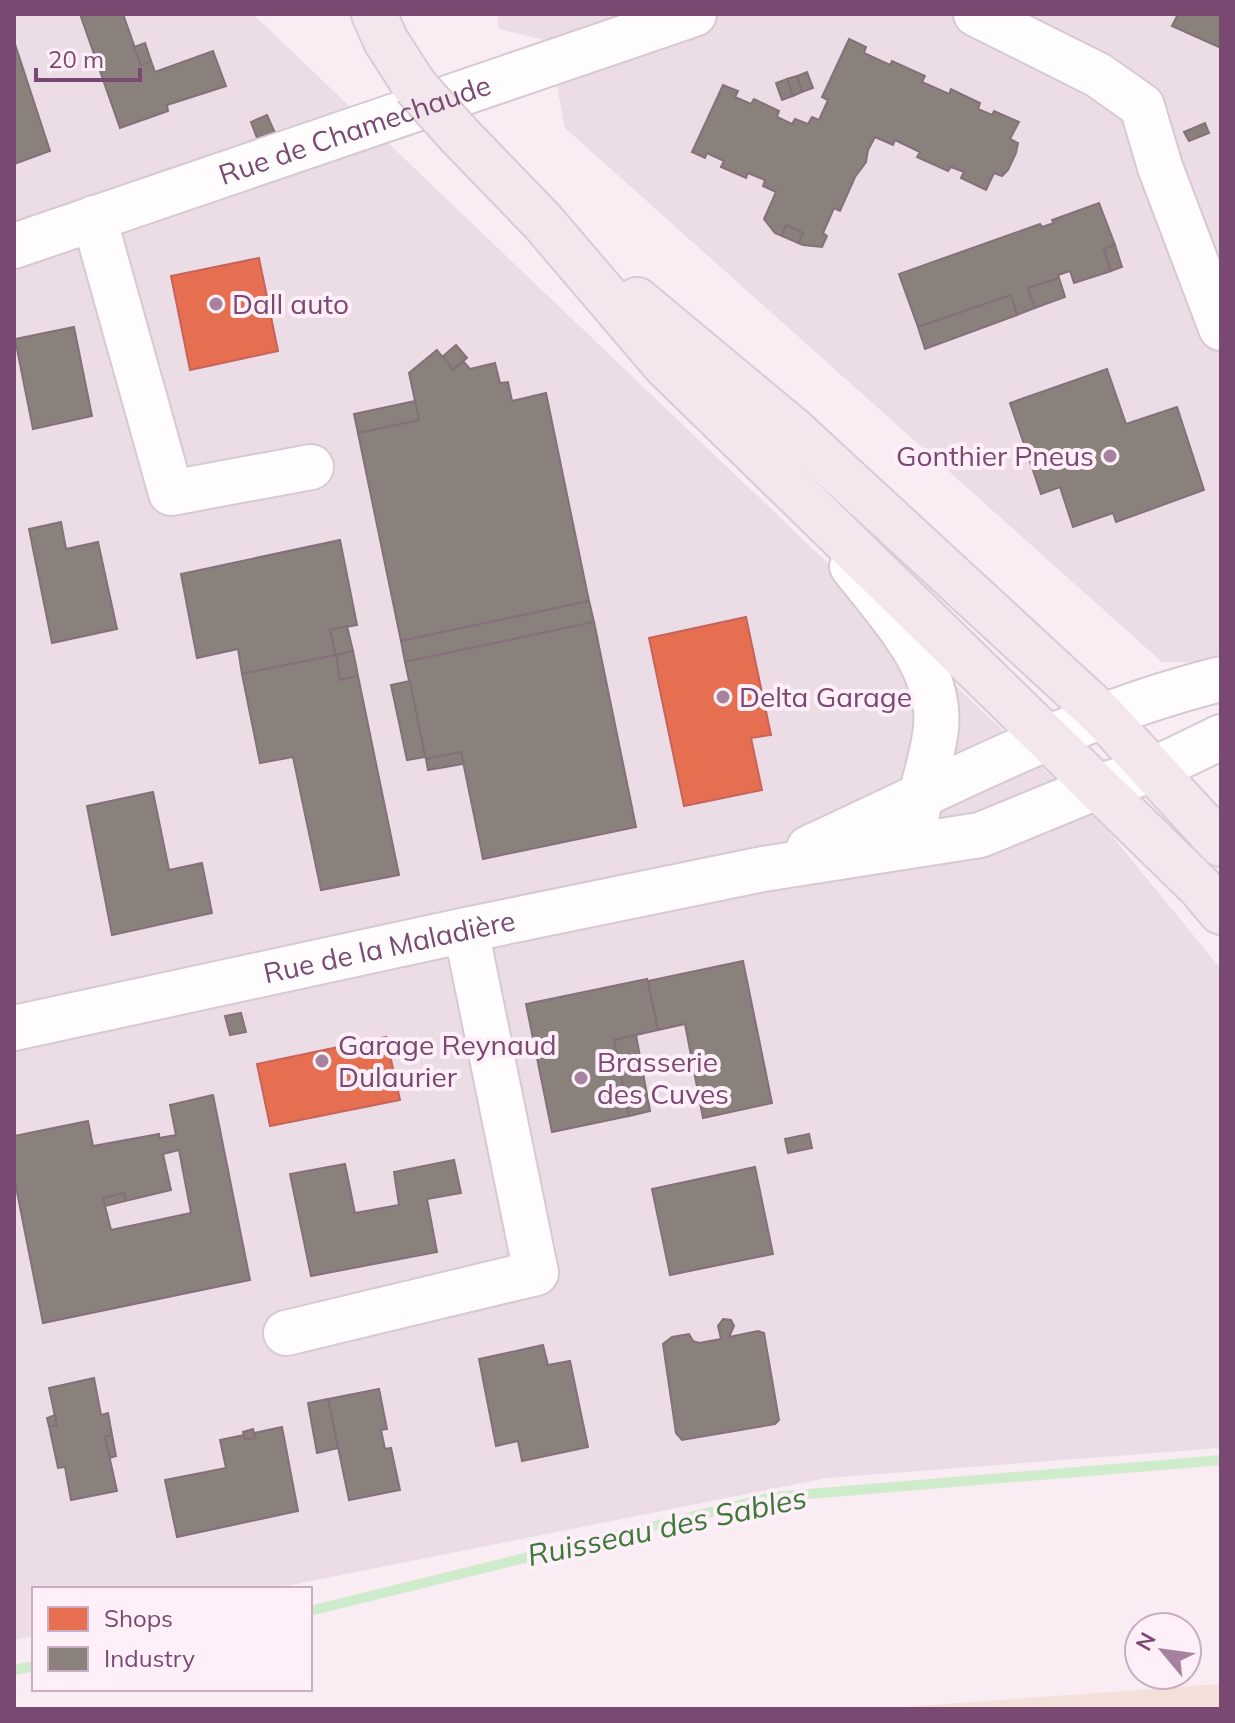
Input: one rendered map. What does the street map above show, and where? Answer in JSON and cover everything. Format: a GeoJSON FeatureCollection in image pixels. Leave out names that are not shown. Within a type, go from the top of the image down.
{"type":"FeatureCollection","features":[{"type":"Feature","properties":{"kind":"main road"},"geometry":{"type":"LineString","coordinates":[[374,14],[386,41],[415,86],[543,222],[665,365],[1200,887],[1221,912]]}},
{"type":"Feature","properties":{"kind":"main road"},"geometry":{"type":"LineString","coordinates":[[543,222],[792,429],[1102,715],[1221,844]]}},
{"type":"Feature","properties":{"kind":"street","name":"Rue de Chamechaude"},"geometry":{"type":"LineString","coordinates":[[14,246],[694,14]]}},
{"type":"Feature","properties":{"kind":"street"},"geometry":{"type":"LineString","coordinates":[[976,14],[1098,75],[1142,106],[1160,167],[1221,328]]}},
{"type":"Feature","properties":{"kind":"street"},"geometry":{"type":"LineString","coordinates":[[94,218],[171,493],[311,467]]}},
{"type":"Feature","properties":{"kind":"street"},"geometry":{"type":"LineString","coordinates":[[800,497],[908,640],[934,690],[936,728],[912,844]]}},
{"type":"Feature","properties":{"kind":"street","name":"Rue de la Maladière"},"geometry":{"type":"LineString","coordinates":[[763,869],[1046,737],[1102,715],[1221,679]]}},
{"type":"Feature","properties":{"kind":"street","name":"Rue de la Maladière"},"geometry":{"type":"LineString","coordinates":[[14,1028],[763,869],[980,835],[1097,787],[1153,770],[1221,737]]}},
{"type":"Feature","properties":{"kind":"street"},"geometry":{"type":"LineString","coordinates":[[286,1333],[536,1273],[466,930]]}},
{"type":"Feature","properties":{"kind":"shaded area"},"geometry":{"type":"Polygon","coordinates":[[[14,14],[253,14],[1108,831],[1221,969],[1221,1448],[827,1478],[281,1587],[32,1587],[32,1636],[14,1640],[14,14]]]}},
{"type":"Feature","properties":{"kind":"shaded area"},"geometry":{"type":"Polygon","coordinates":[[[497,14],[1221,14],[1221,663],[1162,662],[565,128],[548,41],[499,29],[497,14]]]}},
{"type":"Feature","properties":{"kind":"shaded area"},"geometry":{"type":"Polygon","coordinates":[[[1221,1684],[1221,1709],[875,1709],[1124,1691],[1203,1691],[1203,1685],[1221,1684]]]}},
{"type":"Feature","properties":{"kind":"building: Shops"},"geometry":{"type":"Polygon","coordinates":[[[259,258],[278,351],[190,370],[171,276],[259,258]]]}},
{"type":"Feature","properties":{"kind":"building: Shops"},"geometry":{"type":"Polygon","coordinates":[[[746,617],[771,735],[751,738],[762,790],[684,806],[649,638],[746,617]]]}},
{"type":"Feature","properties":{"kind":"building: Shops"},"geometry":{"type":"Polygon","coordinates":[[[386,1037],[400,1100],[270,1126],[257,1064],[386,1037]]]}},
{"type":"Feature","properties":{"kind":"building: Industry"},"geometry":{"type":"Polygon","coordinates":[[[80,14],[123,14],[141,65],[151,61],[155,72],[213,51],[226,86],[167,105],[168,111],[120,128],[80,14]]]}},
{"type":"Feature","properties":{"kind":"building: Industry"},"geometry":{"type":"Polygon","coordinates":[[[1178,14],[1221,14],[1221,48],[1172,26],[1178,14]]]}},
{"type":"Feature","properties":{"kind":"building: Industry"},"geometry":{"type":"Polygon","coordinates":[[[849,39],[866,47],[864,53],[925,76],[922,82],[949,94],[951,89],[980,103],[978,109],[992,115],[994,111],[1019,122],[1010,139],[1018,143],[1016,153],[1002,176],[994,173],[986,190],[961,178],[964,172],[951,167],[948,171],[917,157],[920,152],[895,140],[893,145],[875,137],[866,162],[855,177],[840,211],[834,208],[823,233],[827,236],[822,247],[803,245],[798,243],[803,233],[786,225],[782,236],[775,233],[764,219],[776,192],[763,186],[765,180],[748,173],[746,178],[721,167],[724,161],[707,153],[705,158],[692,152],[723,85],[738,91],[735,97],[751,104],[754,99],[779,111],[777,117],[792,124],[795,119],[808,124],[812,117],[819,120],[828,100],[822,97],[849,39]]]}},
{"type":"Feature","properties":{"kind":"building: Industry"},"geometry":{"type":"Polygon","coordinates":[[[14,41],[50,151],[14,164],[14,41]]]}},
{"type":"Feature","properties":{"kind":"building: Industry"},"geometry":{"type":"Polygon","coordinates":[[[145,43],[151,61],[141,65],[134,47],[145,43]]]}},
{"type":"Feature","properties":{"kind":"building: Industry"},"geometry":{"type":"Polygon","coordinates":[[[807,72],[813,88],[802,92],[797,76],[807,72]]]}},
{"type":"Feature","properties":{"kind":"building: Industry"},"geometry":{"type":"Polygon","coordinates":[[[797,76],[802,92],[793,96],[787,79],[797,76]]]}},
{"type":"Feature","properties":{"kind":"building: Industry"},"geometry":{"type":"Polygon","coordinates":[[[787,79],[793,96],[782,100],[776,83],[787,79]]]}},
{"type":"Feature","properties":{"kind":"building: Industry"},"geometry":{"type":"Polygon","coordinates":[[[267,115],[275,133],[257,138],[251,122],[267,115]]]}},
{"type":"Feature","properties":{"kind":"building: Industry"},"geometry":{"type":"Polygon","coordinates":[[[1205,123],[1209,133],[1189,141],[1184,132],[1205,123]]]}},
{"type":"Feature","properties":{"kind":"building: Industry"},"geometry":{"type":"Polygon","coordinates":[[[1099,203],[1115,245],[1104,249],[1111,271],[1074,283],[1070,271],[1028,288],[1035,308],[1017,315],[1011,295],[918,327],[899,274],[1040,224],[1042,227],[1054,223],[1052,220],[1099,203]]]}},
{"type":"Feature","properties":{"kind":"building: Industry"},"geometry":{"type":"Polygon","coordinates":[[[786,225],[803,233],[798,243],[782,236],[786,225]]]}},
{"type":"Feature","properties":{"kind":"building: Industry"},"geometry":{"type":"Polygon","coordinates":[[[1115,245],[1122,267],[1111,271],[1104,249],[1115,245]]]}},
{"type":"Feature","properties":{"kind":"building: Industry"},"geometry":{"type":"Polygon","coordinates":[[[1059,278],[1065,297],[1035,308],[1028,288],[1059,278]]]}},
{"type":"Feature","properties":{"kind":"building: Industry"},"geometry":{"type":"Polygon","coordinates":[[[1011,295],[1017,315],[925,349],[918,327],[1011,295]]]}},
{"type":"Feature","properties":{"kind":"building: Industry"},"geometry":{"type":"Polygon","coordinates":[[[74,327],[92,416],[33,429],[15,339],[74,327]]]}},
{"type":"Feature","properties":{"kind":"building: Industry"},"geometry":{"type":"Polygon","coordinates":[[[456,345],[467,358],[453,370],[442,357],[456,345]]]}},
{"type":"Feature","properties":{"kind":"building: Industry"},"geometry":{"type":"Polygon","coordinates":[[[437,350],[453,370],[463,361],[470,369],[495,363],[500,383],[508,382],[512,401],[546,393],[589,601],[401,641],[358,433],[419,420],[409,373],[437,350]]]}},
{"type":"Feature","properties":{"kind":"building: Industry","name":"Gonthier Pneus"},"geometry":{"type":"Polygon","coordinates":[[[1107,369],[1126,424],[1177,407],[1204,490],[1116,522],[1113,513],[1073,527],[1060,487],[1041,494],[1010,403],[1107,369]]]}},
{"type":"Feature","properties":{"kind":"building: Industry"},"geometry":{"type":"Polygon","coordinates":[[[415,401],[419,420],[358,433],[354,414],[415,401]]]}},
{"type":"Feature","properties":{"kind":"building: Industry"},"geometry":{"type":"Polygon","coordinates":[[[61,522],[66,549],[98,542],[117,629],[52,643],[29,529],[61,522]]]}},
{"type":"Feature","properties":{"kind":"building: Industry"},"geometry":{"type":"Polygon","coordinates":[[[340,540],[357,625],[330,630],[336,655],[242,674],[238,649],[197,658],[181,574],[340,540]]]}},
{"type":"Feature","properties":{"kind":"building: Industry"},"geometry":{"type":"Polygon","coordinates":[[[589,601],[594,622],[405,662],[401,641],[589,601]]]}},
{"type":"Feature","properties":{"kind":"building: Industry"},"geometry":{"type":"Polygon","coordinates":[[[594,622],[636,827],[483,859],[461,752],[426,759],[405,662],[594,622]]]}},
{"type":"Feature","properties":{"kind":"building: Industry"},"geometry":{"type":"Polygon","coordinates":[[[347,626],[353,651],[336,655],[330,630],[347,626]]]}},
{"type":"Feature","properties":{"kind":"building: Industry"},"geometry":{"type":"Polygon","coordinates":[[[353,651],[358,676],[340,680],[336,655],[353,651]]]}},
{"type":"Feature","properties":{"kind":"building: Industry"},"geometry":{"type":"Polygon","coordinates":[[[336,655],[340,680],[358,676],[399,875],[321,890],[293,757],[260,763],[242,674],[336,655]]]}},
{"type":"Feature","properties":{"kind":"building: Industry"},"geometry":{"type":"Polygon","coordinates":[[[410,681],[425,757],[407,760],[391,685],[410,681]]]}},
{"type":"Feature","properties":{"kind":"building: Industry"},"geometry":{"type":"Polygon","coordinates":[[[461,752],[463,764],[428,770],[426,759],[461,752]]]}},
{"type":"Feature","properties":{"kind":"building: Industry"},"geometry":{"type":"Polygon","coordinates":[[[153,792],[169,870],[202,863],[212,913],[112,935],[87,806],[153,792]]]}},
{"type":"Feature","properties":{"kind":"building: Industry"},"geometry":{"type":"Polygon","coordinates":[[[743,961],[772,1103],[703,1118],[685,1024],[658,1030],[648,981],[743,961]]]}},
{"type":"Feature","properties":{"kind":"building: Industry","name":"Brasserie des Cuves"},"geometry":{"type":"Polygon","coordinates":[[[647,979],[658,1030],[614,1040],[629,1116],[552,1132],[526,1004],[647,979]]]}},
{"type":"Feature","properties":{"kind":"building: Industry"},"geometry":{"type":"Polygon","coordinates":[[[241,1013],[246,1032],[230,1035],[225,1016],[241,1013]]]}},
{"type":"Feature","properties":{"kind":"building: Industry"},"geometry":{"type":"Polygon","coordinates":[[[636,1035],[650,1111],[629,1116],[614,1040],[636,1035]]]}},
{"type":"Feature","properties":{"kind":"building: Industry"},"geometry":{"type":"Polygon","coordinates":[[[213,1095],[250,1280],[43,1323],[14,1177],[14,1136],[88,1121],[93,1146],[159,1134],[159,1138],[176,1135],[170,1105],[213,1095]],[[179,1150],[163,1154],[171,1190],[125,1201],[124,1193],[103,1198],[111,1230],[191,1213],[179,1150]]]}},
{"type":"Feature","properties":{"kind":"building: Industry"},"geometry":{"type":"Polygon","coordinates":[[[809,1134],[812,1148],[788,1153],[785,1139],[809,1134]]]}},
{"type":"Feature","properties":{"kind":"building: Industry"},"geometry":{"type":"Polygon","coordinates":[[[454,1160],[461,1193],[427,1199],[437,1252],[311,1276],[290,1174],[345,1164],[355,1213],[399,1205],[394,1172],[454,1160]]]}},
{"type":"Feature","properties":{"kind":"building: Industry"},"geometry":{"type":"Polygon","coordinates":[[[755,1167],[773,1254],[670,1275],[652,1189],[755,1167]]]}},
{"type":"Feature","properties":{"kind":"building: Industry"},"geometry":{"type":"Polygon","coordinates":[[[124,1193],[125,1201],[105,1206],[103,1198],[124,1193]]]}},
{"type":"Feature","properties":{"kind":"building: Industry"},"geometry":{"type":"Polygon","coordinates":[[[723,1319],[731,1320],[734,1326],[729,1337],[758,1331],[764,1333],[779,1420],[775,1424],[682,1440],[676,1433],[663,1344],[672,1337],[689,1334],[693,1341],[699,1343],[721,1339],[718,1326],[723,1319]]]}},
{"type":"Feature","properties":{"kind":"building: Industry"},"geometry":{"type":"Polygon","coordinates":[[[543,1345],[548,1365],[570,1361],[588,1447],[522,1461],[518,1441],[496,1446],[479,1359],[543,1345]]]}},
{"type":"Feature","properties":{"kind":"building: Industry"},"geometry":{"type":"Polygon","coordinates":[[[94,1378],[101,1415],[108,1413],[112,1435],[105,1437],[117,1491],[71,1500],[65,1467],[58,1468],[49,1426],[57,1426],[49,1388],[94,1378]]]}},
{"type":"Feature","properties":{"kind":"building: Industry"},"geometry":{"type":"Polygon","coordinates":[[[379,1389],[387,1429],[381,1430],[385,1449],[391,1448],[400,1490],[349,1500],[328,1399],[379,1389]]]}},
{"type":"Feature","properties":{"kind":"building: Industry"},"geometry":{"type":"Polygon","coordinates":[[[328,1399],[338,1448],[317,1453],[308,1403],[328,1399]]]}},
{"type":"Feature","properties":{"kind":"building: Industry"},"geometry":{"type":"Polygon","coordinates":[[[55,1415],[57,1426],[49,1426],[47,1418],[55,1415]]]}},
{"type":"Feature","properties":{"kind":"building: Industry"},"geometry":{"type":"Polygon","coordinates":[[[282,1427],[298,1511],[177,1537],[165,1480],[226,1468],[220,1440],[244,1435],[245,1439],[255,1438],[254,1433],[282,1427]]]}},
{"type":"Feature","properties":{"kind":"building: Industry"},"geometry":{"type":"Polygon","coordinates":[[[253,1429],[255,1438],[245,1439],[243,1432],[253,1429]]]}},
{"type":"Feature","properties":{"kind":"building: Industry"},"geometry":{"type":"Polygon","coordinates":[[[112,1435],[116,1456],[110,1458],[105,1437],[112,1435]]]}},
{"type":"Feature","properties":{"kind":"waterway","name":"Ruisseau des Sables"},"geometry":{"type":"LineString","coordinates":[[312,1611],[772,1497],[1221,1460]]}},
{"type":"Feature","properties":{"kind":"waterway","name":"Ruisseau des Sables"},"geometry":{"type":"LineString","coordinates":[[14,1670],[32,1666]]}},
{"type":"Feature","properties":{"kind":"place","name":"Dall auto"},"geometry":{"type":"Point","coordinates":[216,304]}},
{"type":"Feature","properties":{"kind":"place","name":"Gonthier Pneus"},"geometry":{"type":"Point","coordinates":[1110,456]}},
{"type":"Feature","properties":{"kind":"place","name":"Delta Garage"},"geometry":{"type":"Point","coordinates":[723,697]}},
{"type":"Feature","properties":{"kind":"place","name":"Garage Reynaud Dulaurier"},"geometry":{"type":"Point","coordinates":[322,1061]}},
{"type":"Feature","properties":{"kind":"place","name":"Brasserie des Cuves"},"geometry":{"type":"Point","coordinates":[581,1078]}}]}
